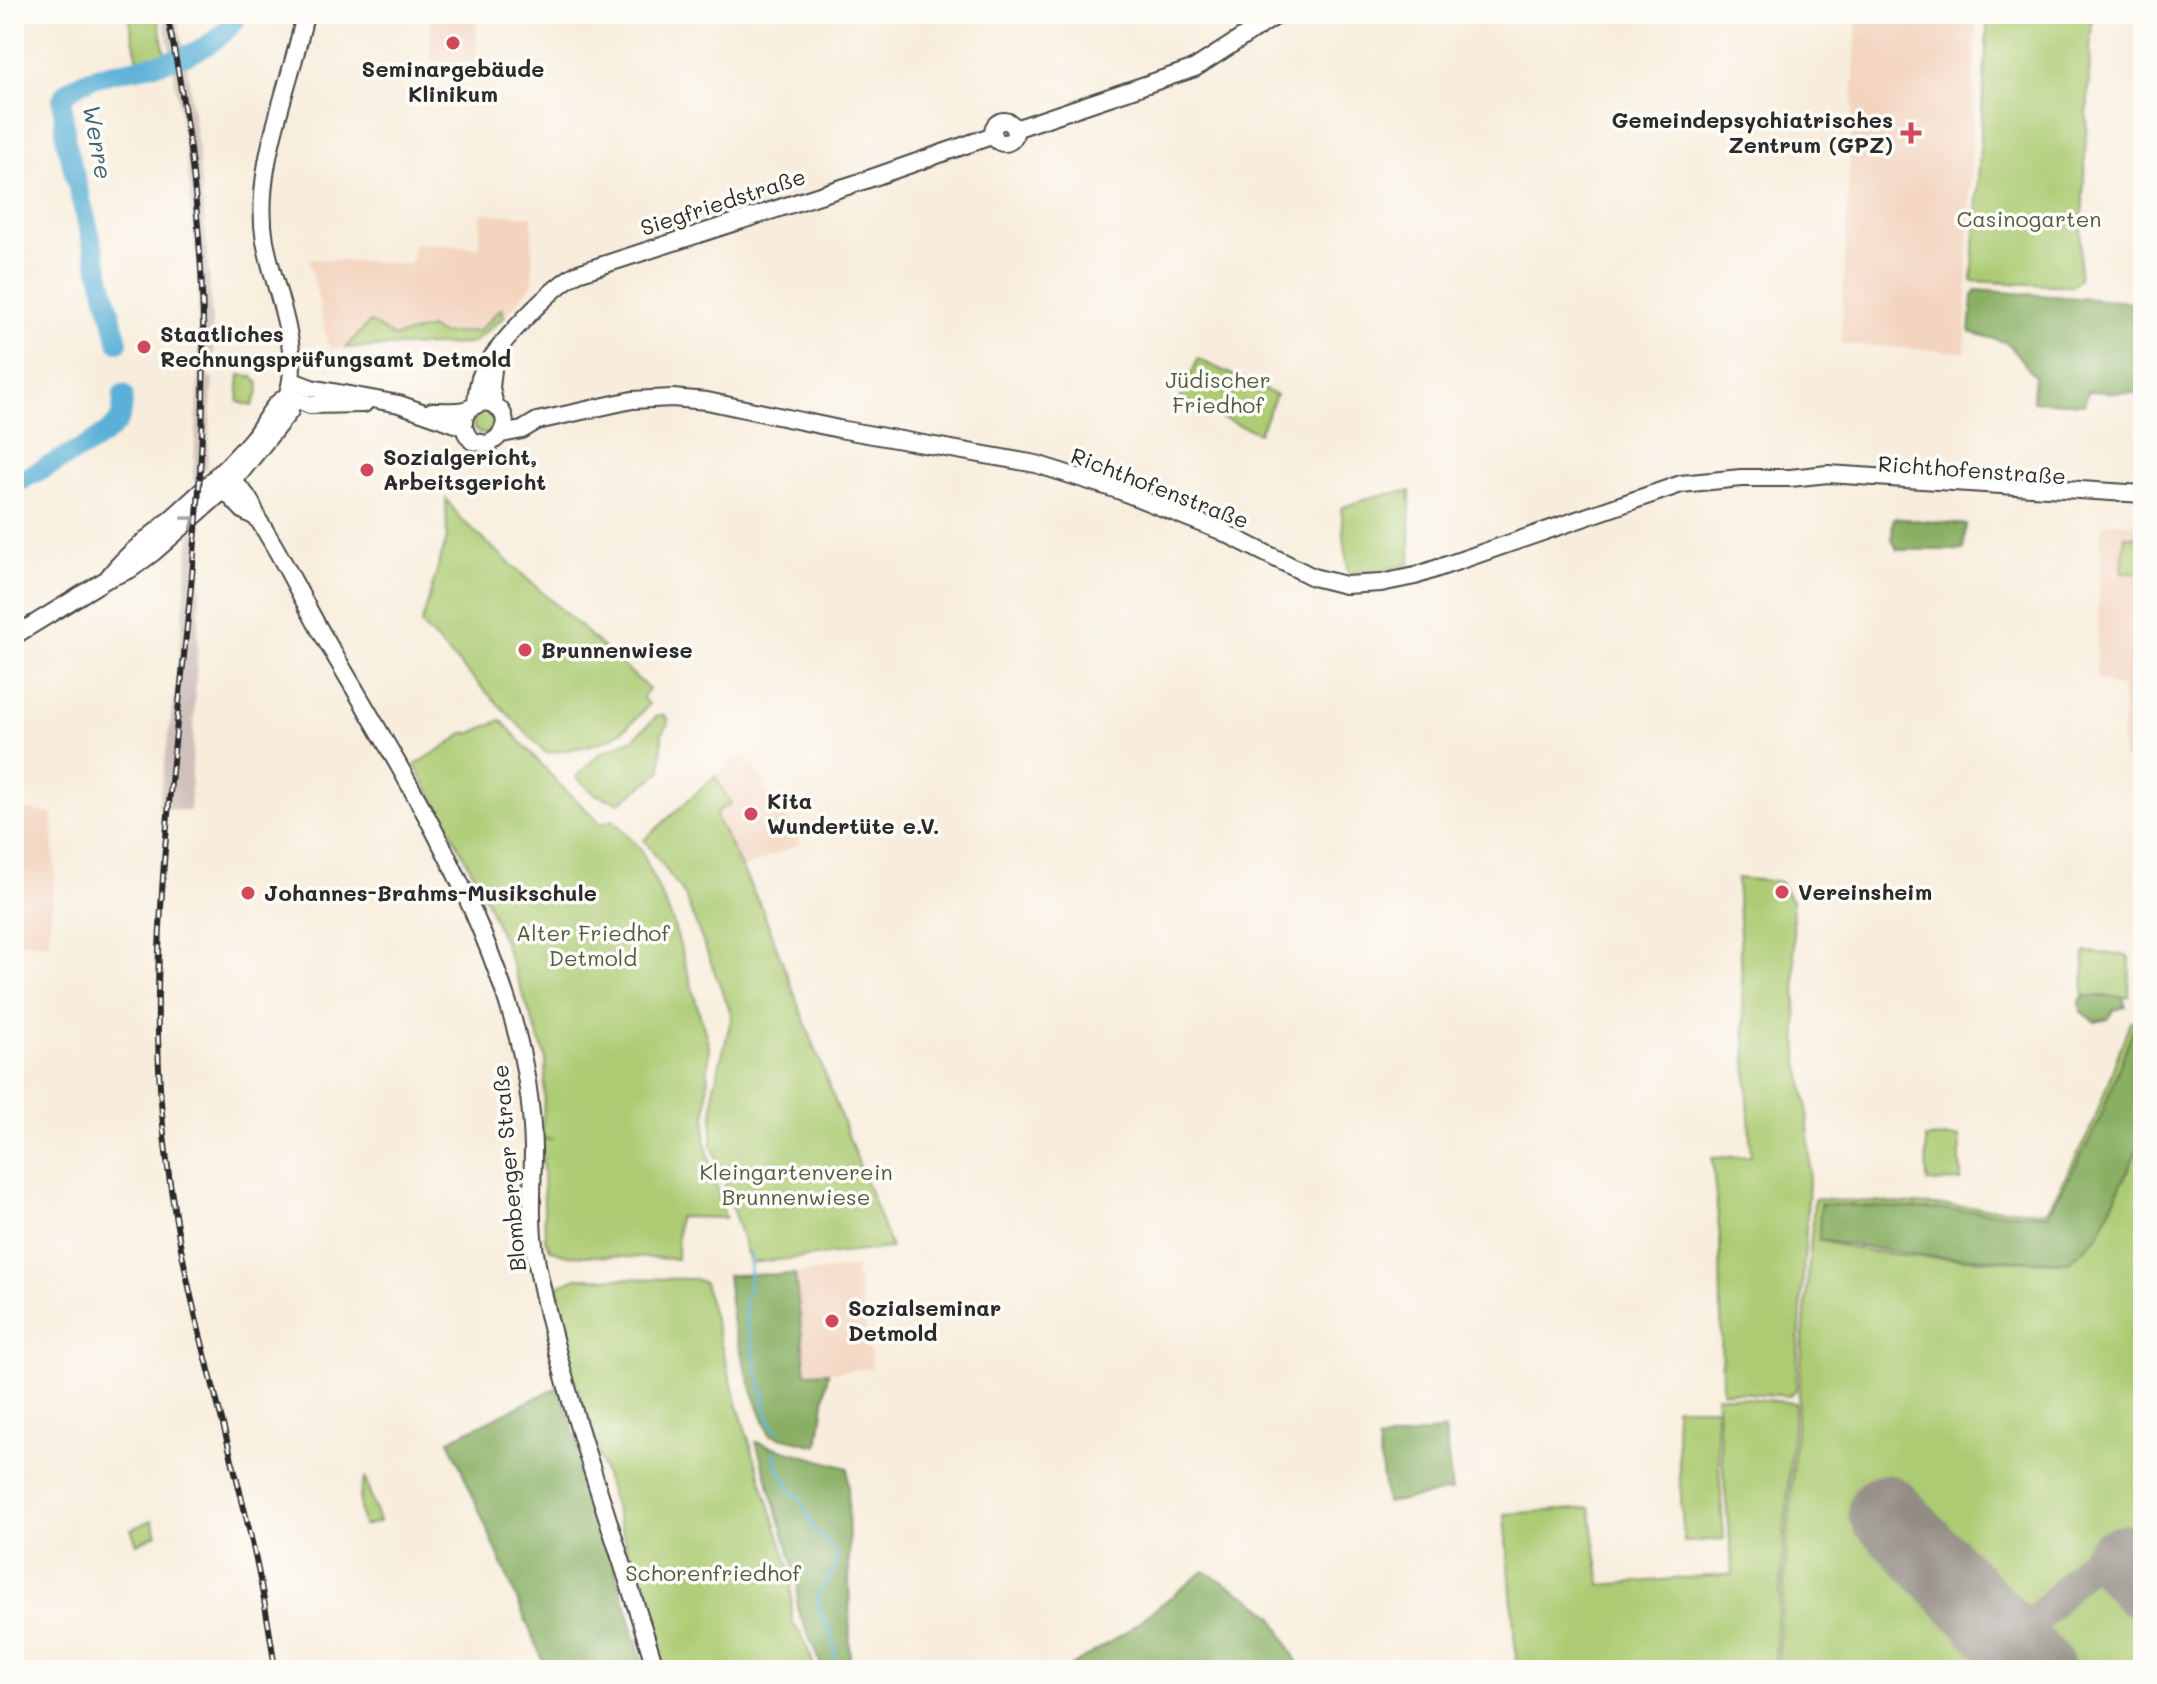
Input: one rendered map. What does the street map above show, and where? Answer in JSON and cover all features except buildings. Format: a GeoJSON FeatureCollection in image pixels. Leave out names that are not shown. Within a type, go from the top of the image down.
{"type":"FeatureCollection","features":[{"type":"Feature","properties":{"kind":"street"},"geometry":{"type":"LineString","coordinates":[[14,636],[107,579],[123,558],[168,521],[225,483],[290,411],[288,335],[264,240],[262,204],[271,145],[305,14]]}},
{"type":"Feature","properties":{"kind":"street","name":"Siegfriedstraße"},"geometry":{"type":"LineString","coordinates":[[472,407],[481,376],[494,356],[546,295],[578,273],[857,183],[994,135],[996,125],[1002,122],[1008,122],[1015,129],[1195,68],[1279,14]]}},
{"type":"Feature","properties":{"kind":"street"},"geometry":{"type":"LineString","coordinates":[[472,407],[464,418],[468,437],[482,444],[493,442],[504,428],[491,388],[494,356]]}},
{"type":"Feature","properties":{"kind":"street"},"geometry":{"type":"LineString","coordinates":[[290,388],[310,405],[369,404],[382,400],[425,411],[464,427]]}},
{"type":"Feature","properties":{"kind":"street","name":"Richthofenstraße"},"geometry":{"type":"LineString","coordinates":[[502,434],[522,430],[537,421],[632,400],[690,400],[1036,464],[1118,490],[1221,531],[1313,577],[1345,585],[1381,583],[1415,576],[1681,484],[1828,474],[2143,494]]}},
{"type":"Feature","properties":{"kind":"street"},"geometry":{"type":"LineString","coordinates":[[425,411],[472,407],[499,411]]}},
{"type":"Feature","properties":{"kind":"street","name":"Richthofenstraße"},"geometry":{"type":"LineString","coordinates":[[499,411],[537,421]]}},
{"type":"Feature","properties":{"kind":"street","name":"Richthofenstraße"},"geometry":{"type":"LineString","coordinates":[[1799,478],[1806,481],[2143,502]]}},
{"type":"Feature","properties":{"kind":"street","name":"Blomberger Straße"},"geometry":{"type":"LineString","coordinates":[[225,483],[252,503],[257,518],[309,611],[378,726],[464,894],[504,992],[529,1091],[533,1147],[532,1234],[548,1315],[566,1383],[656,1670]]}},
{"type":"Feature","properties":{"kind":"shaded area"},"geometry":{"type":"Polygon","coordinates":[[[162,14],[176,14],[185,51],[209,275],[214,356],[208,357],[208,378],[213,379],[207,467],[193,482],[199,379],[198,276],[186,154],[162,14]]]}},
{"type":"Feature","properties":{"kind":"shaded area","name":"Seminargebäude Klinikum"},"geometry":{"type":"Polygon","coordinates":[[[431,14],[477,14],[476,62],[431,62],[431,14]]]}},
{"type":"Feature","properties":{"kind":"shaded area","name":"Gemeindepsychiatrisches Zentrum (GPZ)"},"geometry":{"type":"Polygon","coordinates":[[[1857,14],[1976,14],[1965,352],[1841,344],[1857,14]]]}},
{"type":"Feature","properties":{"kind":"shaded area"},"geometry":{"type":"Polygon","coordinates":[[[481,213],[532,216],[533,283],[505,318],[472,345],[329,348],[309,259],[411,264],[414,243],[479,247],[481,213]]]}},
{"type":"Feature","properties":{"kind":"shaded area"},"geometry":{"type":"Polygon","coordinates":[[[2109,522],[2143,524],[2143,761],[2122,758],[2123,689],[2096,678],[2101,529],[2109,522]]]}},
{"type":"Feature","properties":{"kind":"shaded area"},"geometry":{"type":"Polygon","coordinates":[[[203,523],[190,811],[158,808],[178,671],[190,534],[203,523]]]}},
{"type":"Feature","properties":{"kind":"shaded area","name":"Kita Wundertüte e.V."},"geometry":{"type":"Polygon","coordinates":[[[746,754],[802,843],[742,869],[716,817],[718,811],[731,804],[715,776],[746,754]]]}},
{"type":"Feature","properties":{"kind":"shaded area"},"geometry":{"type":"Polygon","coordinates":[[[14,808],[53,814],[55,877],[48,944],[14,941],[14,808]]]}},
{"type":"Feature","properties":{"kind":"shaded area","name":"Sozialseminar Detmold"},"geometry":{"type":"Polygon","coordinates":[[[855,1267],[873,1368],[806,1374],[795,1274],[855,1267]]]}},
{"type":"Feature","properties":{"kind":"green space"},"geometry":{"type":"Polygon","coordinates":[[[128,14],[157,14],[165,53],[138,61],[128,14]]]}},
{"type":"Feature","properties":{"kind":"green space","name":"Casinogarten"},"geometry":{"type":"Polygon","coordinates":[[[1988,14],[2092,14],[2079,279],[2072,286],[1972,281],[1988,14]]]}},
{"type":"Feature","properties":{"kind":"green space"},"geometry":{"type":"Polygon","coordinates":[[[1976,290],[2143,303],[2143,394],[2088,391],[2084,404],[2033,401],[2034,376],[2008,343],[1970,332],[1976,290]]]}},
{"type":"Feature","properties":{"kind":"green space"},"geometry":{"type":"Polygon","coordinates":[[[502,308],[504,317],[471,344],[345,348],[370,322],[394,337],[430,328],[441,334],[478,331],[502,308]]]}},
{"type":"Feature","properties":{"kind":"green space","name":"Jüdischer Friedhof"},"geometry":{"type":"Polygon","coordinates":[[[1198,359],[1276,395],[1259,433],[1179,401],[1198,359]]]}},
{"type":"Feature","properties":{"kind":"green space"},"geometry":{"type":"Polygon","coordinates":[[[240,375],[253,377],[259,383],[252,406],[238,402],[240,375]]]}},
{"type":"Feature","properties":{"kind":"green space"},"geometry":{"type":"Polygon","coordinates":[[[484,412],[492,415],[495,423],[492,431],[484,434],[476,431],[473,423],[476,415],[484,412]]]}},
{"type":"Feature","properties":{"kind":"green space"},"geometry":{"type":"Polygon","coordinates":[[[1410,491],[1410,564],[1348,573],[1341,508],[1375,496],[1410,491]]]}},
{"type":"Feature","properties":{"kind":"green space","name":"Brunnenwiese"},"geometry":{"type":"Polygon","coordinates":[[[446,499],[461,519],[649,689],[642,698],[649,704],[626,728],[592,745],[546,753],[421,625],[447,537],[446,499]]]}},
{"type":"Feature","properties":{"kind":"green space"},"geometry":{"type":"Polygon","coordinates":[[[1893,518],[1966,525],[1963,550],[1897,550],[1892,538],[1893,518]]]}},
{"type":"Feature","properties":{"kind":"green space"},"geometry":{"type":"Polygon","coordinates":[[[2125,536],[2143,537],[2143,574],[2122,572],[2125,536]]]}},
{"type":"Feature","properties":{"kind":"green space"},"geometry":{"type":"Polygon","coordinates":[[[664,715],[668,725],[662,733],[661,772],[620,803],[595,794],[576,777],[599,754],[633,739],[657,716],[664,715]]]}},
{"type":"Feature","properties":{"kind":"green space","name":"Alter Friedhof Detmold"},"geometry":{"type":"Polygon","coordinates":[[[501,720],[558,783],[601,824],[613,820],[641,849],[673,922],[709,1046],[705,1141],[725,1218],[678,1217],[677,1259],[566,1255],[550,1249],[545,1239],[542,1140],[553,1139],[542,1138],[546,1058],[481,888],[415,765],[467,732],[469,734],[501,720]]]}},
{"type":"Feature","properties":{"kind":"green space","name":"Kleingartenverein Brunnenwiese"},"geometry":{"type":"Polygon","coordinates":[[[715,776],[731,804],[718,811],[716,817],[762,909],[891,1248],[750,1263],[712,1144],[714,1087],[732,1016],[684,894],[644,840],[715,776]]]}},
{"type":"Feature","properties":{"kind":"green space"},"geometry":{"type":"Polygon","coordinates":[[[1737,878],[1780,882],[1792,901],[1798,1055],[1807,1107],[1810,1165],[1796,1390],[1789,1396],[1722,1391],[1720,1238],[1712,1158],[1751,1156],[1737,878]]]}},
{"type":"Feature","properties":{"kind":"green space"},"geometry":{"type":"Polygon","coordinates":[[[2085,952],[2127,955],[2130,960],[2129,997],[2083,996],[2085,952]]]}},
{"type":"Feature","properties":{"kind":"green space"},"geometry":{"type":"Polygon","coordinates":[[[2083,996],[2123,997],[2126,1007],[2114,1010],[2108,1019],[2095,1022],[2081,1012],[2083,996]]]}},
{"type":"Feature","properties":{"kind":"green space"},"geometry":{"type":"Polygon","coordinates":[[[2130,1021],[2143,1022],[2136,1022],[2097,1127],[2048,1215],[1821,1204],[1819,1240],[1910,1256],[2069,1262],[2143,1135],[2143,1555],[2134,1546],[2111,1569],[2143,1603],[2143,1670],[1777,1670],[1814,1199],[2047,1211],[2092,1127],[2130,1021]]]}},
{"type":"Feature","properties":{"kind":"green space"},"geometry":{"type":"Polygon","coordinates":[[[2136,1021],[2143,1022],[2142,1140],[2097,1237],[2069,1262],[1925,1256],[1819,1240],[1820,1204],[2048,1215],[2097,1127],[2136,1021]]]}},
{"type":"Feature","properties":{"kind":"green space"},"geometry":{"type":"Polygon","coordinates":[[[1959,1137],[1961,1181],[1927,1182],[1926,1138],[1959,1137]]]}},
{"type":"Feature","properties":{"kind":"green space"},"geometry":{"type":"Polygon","coordinates":[[[795,1274],[806,1373],[828,1372],[818,1446],[770,1435],[753,1393],[733,1326],[727,1275],[795,1274]]]}},
{"type":"Feature","properties":{"kind":"green space","name":"Schorenfriedhof"},"geometry":{"type":"Polygon","coordinates":[[[577,1278],[695,1279],[704,1283],[738,1406],[791,1573],[792,1622],[803,1637],[816,1670],[665,1670],[566,1349],[558,1286],[577,1278]]]}},
{"type":"Feature","properties":{"kind":"green space"},"geometry":{"type":"Polygon","coordinates":[[[560,1386],[645,1670],[547,1670],[449,1440],[560,1386]]]}},
{"type":"Feature","properties":{"kind":"green space"},"geometry":{"type":"Polygon","coordinates":[[[1716,1395],[1795,1403],[1774,1670],[1517,1670],[1505,1514],[1590,1508],[1601,1585],[1733,1574],[1716,1395]]]}},
{"type":"Feature","properties":{"kind":"green space"},"geometry":{"type":"Polygon","coordinates":[[[1675,1407],[1715,1407],[1724,1539],[1684,1542],[1675,1407]]]}},
{"type":"Feature","properties":{"kind":"green space"},"geometry":{"type":"Polygon","coordinates":[[[1445,1430],[1452,1491],[1386,1503],[1378,1441],[1445,1430]]]}},
{"type":"Feature","properties":{"kind":"green space"},"geometry":{"type":"Polygon","coordinates":[[[756,1442],[848,1468],[850,1658],[855,1670],[823,1670],[797,1608],[798,1580],[756,1442]]]}},
{"type":"Feature","properties":{"kind":"green space"},"geometry":{"type":"Polygon","coordinates":[[[365,1478],[379,1522],[363,1526],[360,1502],[365,1478]]]}},
{"type":"Feature","properties":{"kind":"green space"},"geometry":{"type":"Polygon","coordinates":[[[152,1520],[157,1534],[137,1544],[131,1529],[152,1520]]]}},
{"type":"Feature","properties":{"kind":"green space"},"geometry":{"type":"Polygon","coordinates":[[[1204,1571],[1249,1597],[1273,1616],[1301,1670],[1065,1670],[1126,1632],[1204,1571]]]}},
{"type":"Feature","properties":{"kind":"waterway","name":"Werre"},"geometry":{"type":"LineString","coordinates":[[118,342],[66,142],[62,99],[75,86],[95,78],[171,60],[197,50],[220,36],[239,14]]}},
{"type":"Feature","properties":{"kind":"waterway","name":"Werre"},"geometry":{"type":"LineString","coordinates":[[14,485],[88,445],[113,427],[121,415],[123,394]]}},
{"type":"Feature","properties":{"kind":"waterway"},"geometry":{"type":"LineString","coordinates":[[750,1254],[750,1286],[745,1296],[744,1311],[769,1420],[778,1431]]}},
{"type":"Feature","properties":{"kind":"waterway"},"geometry":{"type":"LineString","coordinates":[[775,1451],[775,1460],[792,1492],[800,1498],[814,1530],[835,1550],[837,1556],[836,1566],[817,1596],[833,1637],[837,1670]]}},
{"type":"Feature","properties":{"kind":"taxiway"},"geometry":{"type":"LineString","coordinates":[[1997,1670],[2039,1617],[2105,1546],[2124,1561]]}},
{"type":"Feature","properties":{"kind":"runway"},"geometry":{"type":"LineString","coordinates":[[1885,1511],[2038,1670]]}},
{"type":"Feature","properties":{"kind":"runway"},"geometry":{"type":"LineString","coordinates":[[2124,1561],[2143,1582]]}},
{"type":"Feature","properties":{"kind":"railway"},"geometry":{"type":"LineString","coordinates":[[167,14],[186,117],[198,222],[203,379],[198,507],[162,884],[158,1035],[161,1107],[181,1248],[251,1537],[275,1670]]}},
{"type":"Feature","properties":{"kind":"place","name":"Seminargebäude Klinikum"},"geometry":{"type":"Point","coordinates":[453,43]}},
{"type":"Feature","properties":{"kind":"place","name":"Gemeindepsychiatrisches Zentrum (GPZ)"},"geometry":{"type":"Point","coordinates":[1911,133]}},
{"type":"Feature","properties":{"kind":"place","name":"Staatliches Rechnungsprüfungsamt Detmold"},"geometry":{"type":"Point","coordinates":[144,347]}},
{"type":"Feature","properties":{"kind":"place","name":"Sozialgericht, Arbeitsgericht"},"geometry":{"type":"Point","coordinates":[367,470]}},
{"type":"Feature","properties":{"kind":"place","name":"Brunnenwiese"},"geometry":{"type":"Point","coordinates":[525,650]}},
{"type":"Feature","properties":{"kind":"place","name":"Kita Wundertüte e.V."},"geometry":{"type":"Point","coordinates":[751,814]}},
{"type":"Feature","properties":{"kind":"place","name":"Vereinsheim"},"geometry":{"type":"Point","coordinates":[1782,892]}},
{"type":"Feature","properties":{"kind":"place","name":"Johannes-Brahms-Musikschule"},"geometry":{"type":"Point","coordinates":[248,893]}},
{"type":"Feature","properties":{"kind":"place","name":"Sozialseminar Detmold"},"geometry":{"type":"Point","coordinates":[832,1321]}}]}
